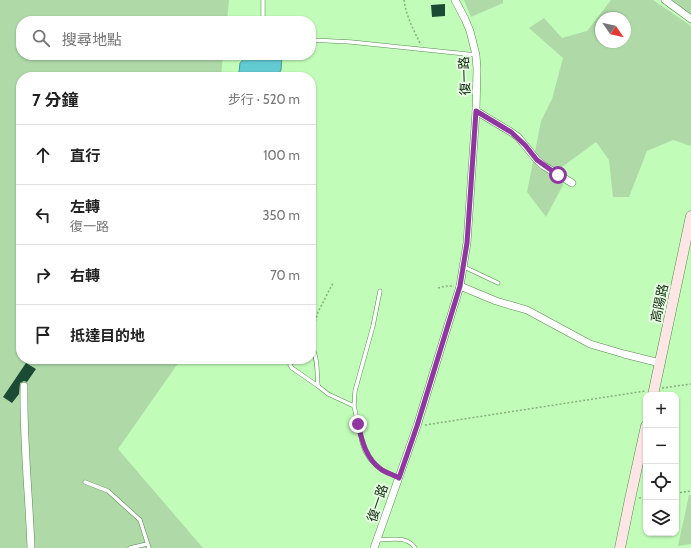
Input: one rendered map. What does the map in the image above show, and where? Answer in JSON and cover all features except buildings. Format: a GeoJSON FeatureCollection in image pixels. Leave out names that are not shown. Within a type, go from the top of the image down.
{"type":"FeatureCollection","features":[{"type":"Feature","properties":{"kind":"street","name":"復一路"},"geometry":{"type":"LineString","coordinates":[[374,548],[417,426],[460,286],[464,267],[469,225],[477,84],[476,55],[470,31],[455,0]]}},
{"type":"Feature","properties":{"kind":"street"},"geometry":{"type":"LineString","coordinates":[[665,0],[691,18]]}},
{"type":"Feature","properties":{"kind":"street"},"geometry":{"type":"LineString","coordinates":[[476,111],[511,132],[522,141],[537,160],[544,166],[572,183]]}},
{"type":"Feature","properties":{"kind":"street","name":"高陽路"},"geometry":{"type":"LineString","coordinates":[[654,392],[691,216]]}},
{"type":"Feature","properties":{"kind":"street"},"geometry":{"type":"LineString","coordinates":[[460,286],[496,301],[527,310],[590,344],[660,363]]}},
{"type":"Feature","properties":{"kind":"street"},"geometry":{"type":"LineString","coordinates":[[24,386],[23,418],[31,548]]}},
{"type":"Feature","properties":{"kind":"street"},"geometry":{"type":"LineString","coordinates":[[620,548],[646,428]]}},
{"type":"Feature","properties":{"kind":"lane"},"geometry":{"type":"LineString","coordinates":[[263,0],[263,16]]}},
{"type":"Feature","properties":{"kind":"lane"},"geometry":{"type":"LineString","coordinates":[[316,40],[351,42],[476,55]]}},
{"type":"Feature","properties":{"kind":"lane"},"geometry":{"type":"LineString","coordinates":[[464,267],[498,283]]}},
{"type":"Feature","properties":{"kind":"lane"},"geometry":{"type":"LineString","coordinates":[[380,291],[373,326],[355,391],[354,406],[365,451],[370,459],[382,470],[399,478]]}},
{"type":"Feature","properties":{"kind":"lane"},"geometry":{"type":"LineString","coordinates":[[290,364],[292,368],[328,394],[354,406]]}},
{"type":"Feature","properties":{"kind":"lane"},"geometry":{"type":"LineString","coordinates":[[316,364],[318,386]]}},
{"type":"Feature","properties":{"kind":"lane"},"geometry":{"type":"LineString","coordinates":[[85,482],[108,491],[140,520],[148,548]]}},
{"type":"Feature","properties":{"kind":"lane"},"geometry":{"type":"LineString","coordinates":[[377,540],[404,540],[412,544],[415,548]]}},
{"type":"Feature","properties":{"kind":"lane"},"geometry":{"type":"LineString","coordinates":[[130,548],[147,544]]}},
{"type":"Feature","properties":{"kind":"path"},"geometry":{"type":"LineString","coordinates":[[404,0],[405,8],[414,31],[424,50]]}},
{"type":"Feature","properties":{"kind":"path"},"geometry":{"type":"LineString","coordinates":[[316,319],[318,312],[333,283]]}},
{"type":"Feature","properties":{"kind":"path"},"geometry":{"type":"LineString","coordinates":[[438,288],[446,286],[460,286]]}},
{"type":"Feature","properties":{"kind":"path"},"geometry":{"type":"LineString","coordinates":[[654,392],[691,384]]}},
{"type":"Feature","properties":{"kind":"path"},"geometry":{"type":"LineString","coordinates":[[417,426],[643,394]]}},
{"type":"Feature","properties":{"kind":"path"},"geometry":{"type":"LineString","coordinates":[[679,492],[691,490]]}},
{"type":"Feature","properties":{"kind":"green space"},"geometry":{"type":"Polygon","coordinates":[[[0,0],[229,0],[227,16],[16,16],[16,60],[223,60],[221,72],[16,72],[16,364],[178,364],[118,449],[203,548],[0,548],[0,0]]]}},
{"type":"Feature","properties":{"kind":"green space"},"geometry":{"type":"Polygon","coordinates":[[[464,0],[503,0],[503,3],[471,17],[464,0]]]}},
{"type":"Feature","properties":{"kind":"green space"},"geometry":{"type":"Polygon","coordinates":[[[611,0],[653,0],[691,26],[691,146],[673,140],[647,151],[629,197],[613,197],[609,160],[596,142],[562,167],[563,185],[546,217],[527,192],[541,121],[552,99],[563,58],[529,28],[544,18],[562,38],[587,31],[595,21],[595,48],[631,48],[631,12],[602,12],[611,0]]]}},
{"type":"Feature","properties":{"kind":"green space"},"geometry":{"type":"Polygon","coordinates":[[[671,0],[691,0],[691,14],[671,0]]]}},
{"type":"Feature","properties":{"kind":"green space"},"geometry":{"type":"Polygon","coordinates":[[[689,495],[691,495],[691,544],[678,546],[689,495]]]}},
{"type":"Feature","properties":{"kind":"water"},"geometry":{"type":"Polygon","coordinates":[[[243,60],[282,60],[280,72],[239,72],[240,63],[243,60]]]}},
{"type":"Feature","properties":{"kind":"route"},"geometry":{"type":"LineString","coordinates":[[358,424],[365,451],[370,459],[382,470],[399,478],[417,426],[460,286],[464,267],[469,219],[476,111],[518,137],[537,160],[558,175]]}}]}
